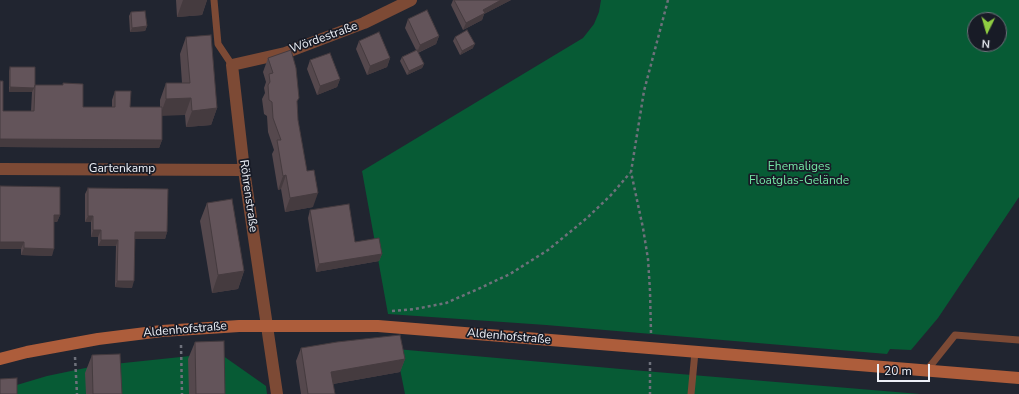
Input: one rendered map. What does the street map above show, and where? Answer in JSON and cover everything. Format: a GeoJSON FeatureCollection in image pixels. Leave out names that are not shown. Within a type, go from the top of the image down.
{"type":"FeatureCollection","features":[{"type":"Feature","properties":{"kind":"street","name":"Wördestraße"},"geometry":{"type":"LineString","coordinates":[[232,65],[292,50],[364,23],[411,0]]}},
{"type":"Feature","properties":{"kind":"street","name":"Röhrenstraße"},"geometry":{"type":"LineString","coordinates":[[232,65],[244,170],[277,394]]}},
{"type":"Feature","properties":{"kind":"street","name":"Gartenkamp"},"geometry":{"type":"LineString","coordinates":[[0,169],[244,170]]}},
{"type":"Feature","properties":{"kind":"street","name":"Aldenhofstraße"},"geometry":{"type":"LineString","coordinates":[[0,359],[26,352],[98,339],[181,330],[239,326],[378,326],[1019,378]]}},
{"type":"Feature","properties":{"kind":"lane","name":"Röhrenstraße"},"geometry":{"type":"LineString","coordinates":[[214,0],[218,44],[232,65]]}},
{"type":"Feature","properties":{"kind":"lane"},"geometry":{"type":"LineString","coordinates":[[927,370],[955,335],[1019,340]]}},
{"type":"Feature","properties":{"kind":"lane"},"geometry":{"type":"LineString","coordinates":[[691,394],[695,352]]}},
{"type":"Feature","properties":{"kind":"path"},"geometry":{"type":"LineString","coordinates":[[650,394],[650,291],[648,259],[631,172],[644,91],[668,0]]}},
{"type":"Feature","properties":{"kind":"path"},"geometry":{"type":"LineString","coordinates":[[378,326],[386,311],[415,309],[446,302],[510,274],[548,250],[587,218],[611,195],[631,172]]}},
{"type":"Feature","properties":{"kind":"path"},"geometry":{"type":"LineString","coordinates":[[181,330],[182,394]]}},
{"type":"Feature","properties":{"kind":"path"},"geometry":{"type":"LineString","coordinates":[[75,343],[77,394]]}},
{"type":"Feature","properties":{"kind":"green space","name":"Ehemaliges Floatglas-Gelände"},"geometry":{"type":"Polygon","coordinates":[[[601,0],[1019,0],[1019,197],[938,318],[911,350],[890,349],[887,354],[546,325],[388,314],[362,171],[583,38],[594,24],[599,12],[601,0]]]}},
{"type":"Feature","properties":{"kind":"green space"},"geometry":{"type":"Polygon","coordinates":[[[396,349],[632,370],[920,394],[405,394],[396,349]]]}},
{"type":"Feature","properties":{"kind":"green space"},"geometry":{"type":"Polygon","coordinates":[[[219,353],[266,386],[267,394],[0,394],[0,390],[47,376],[95,366],[219,353]]]}},
{"type":"Feature","properties":{"kind":"building"},"geometry":{"type":"Polygon","coordinates":[[[454,0],[501,0],[483,10],[485,13],[466,23],[454,0]]]}},
{"type":"Feature","properties":{"kind":"building"},"geometry":{"type":"Polygon","coordinates":[[[427,10],[439,36],[420,45],[408,19],[427,10]]]}},
{"type":"Feature","properties":{"kind":"building"},"geometry":{"type":"Polygon","coordinates":[[[145,11],[147,26],[132,28],[131,12],[145,11]]]}},
{"type":"Feature","properties":{"kind":"building"},"geometry":{"type":"Polygon","coordinates":[[[467,30],[475,44],[462,51],[455,37],[467,30]]]}},
{"type":"Feature","properties":{"kind":"building"},"geometry":{"type":"Polygon","coordinates":[[[379,32],[390,58],[370,66],[359,41],[379,32]]]}},
{"type":"Feature","properties":{"kind":"building"},"geometry":{"type":"Polygon","coordinates":[[[211,35],[217,108],[192,111],[191,98],[166,99],[166,83],[190,83],[186,37],[211,35]]]}},
{"type":"Feature","properties":{"kind":"building"},"geometry":{"type":"Polygon","coordinates":[[[291,50],[296,68],[299,98],[297,101],[298,120],[307,171],[314,170],[318,193],[290,198],[286,175],[283,176],[277,140],[281,140],[273,118],[272,102],[269,100],[269,74],[273,73],[268,58],[291,50]]]}},
{"type":"Feature","properties":{"kind":"building"},"geometry":{"type":"Polygon","coordinates":[[[417,50],[424,64],[409,71],[402,57],[417,50]]]}},
{"type":"Feature","properties":{"kind":"building"},"geometry":{"type":"Polygon","coordinates":[[[330,53],[340,79],[320,86],[310,60],[330,53]]]}},
{"type":"Feature","properties":{"kind":"building"},"geometry":{"type":"Polygon","coordinates":[[[10,67],[35,67],[34,88],[10,87],[10,67]]]}},
{"type":"Feature","properties":{"kind":"building"},"geometry":{"type":"Polygon","coordinates":[[[0,81],[3,81],[3,111],[34,111],[35,85],[63,85],[63,83],[83,84],[83,107],[115,107],[115,91],[131,91],[130,107],[162,107],[162,140],[0,139],[0,81]]]}},
{"type":"Feature","properties":{"kind":"building"},"geometry":{"type":"Polygon","coordinates":[[[0,186],[60,187],[60,215],[54,215],[54,249],[24,248],[24,242],[0,242],[0,186]]]}},
{"type":"Feature","properties":{"kind":"building"},"geometry":{"type":"Polygon","coordinates":[[[88,188],[168,189],[167,232],[135,232],[134,281],[117,281],[118,240],[101,240],[101,230],[93,230],[93,216],[88,216],[88,188]]]}},
{"type":"Feature","properties":{"kind":"building"},"geometry":{"type":"Polygon","coordinates":[[[232,199],[244,271],[218,275],[207,203],[232,199]]]}},
{"type":"Feature","properties":{"kind":"building"},"geometry":{"type":"Polygon","coordinates":[[[349,204],[355,242],[379,238],[382,254],[319,264],[310,210],[349,204]]]}},
{"type":"Feature","properties":{"kind":"building"},"geometry":{"type":"Polygon","coordinates":[[[400,335],[405,359],[331,372],[335,394],[308,394],[301,348],[337,342],[400,335]]]}},
{"type":"Feature","properties":{"kind":"building"},"geometry":{"type":"Polygon","coordinates":[[[224,341],[225,394],[196,394],[195,342],[224,341]]]}},
{"type":"Feature","properties":{"kind":"building"},"geometry":{"type":"Polygon","coordinates":[[[120,354],[122,394],[93,394],[92,355],[120,354]]]}},
{"type":"Feature","properties":{"kind":"building"},"geometry":{"type":"Polygon","coordinates":[[[17,378],[17,394],[0,394],[0,379],[17,378]]]}}]}
